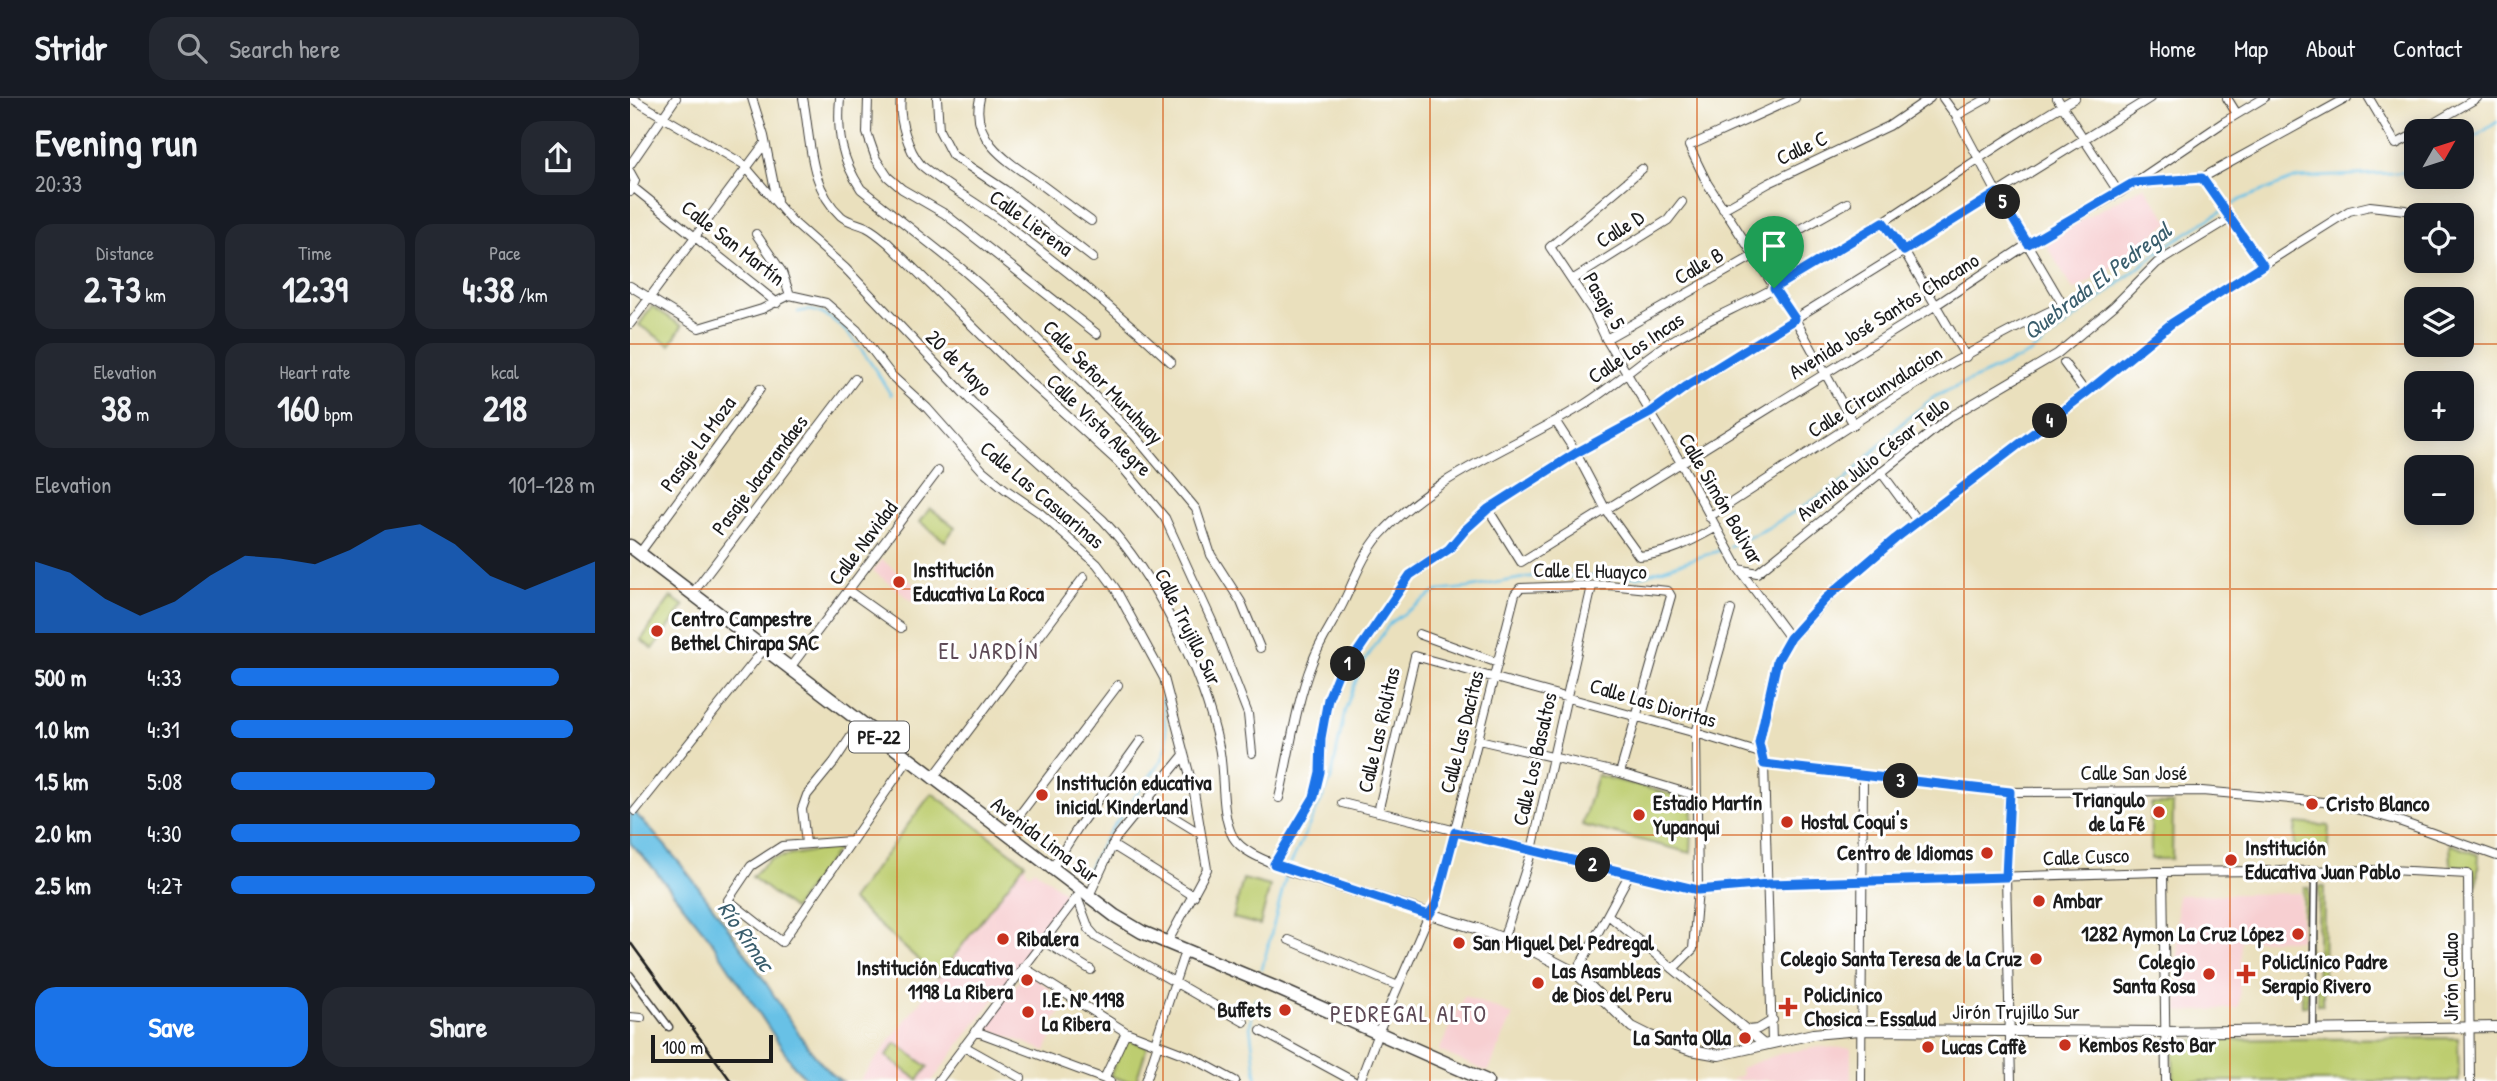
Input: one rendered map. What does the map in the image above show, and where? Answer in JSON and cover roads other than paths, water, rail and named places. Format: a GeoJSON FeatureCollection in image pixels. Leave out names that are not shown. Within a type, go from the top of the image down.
{"type":"FeatureCollection","features":[{"type":"Feature","properties":{"kind":"highway","name":"Avenida Lima Sur"},"geometry":{"type":"LineString","coordinates":[[635,550],[1005,834],[1082,897],[1129,925],[1167,943],[1486,1081]]}},
{"type":"Feature","properties":{"kind":"street","name":"20 de Mayo"},"geometry":{"type":"LineString","coordinates":[[631,98],[737,159],[779,206],[845,268],[973,404],[1120,538]]}},
{"type":"Feature","properties":{"kind":"street"},"geometry":{"type":"LineString","coordinates":[[630,165],[676,98]]}},
{"type":"Feature","properties":{"kind":"street"},"geometry":{"type":"LineString","coordinates":[[752,98],[779,206]]}},
{"type":"Feature","properties":{"kind":"street","name":"Calle Vista Alegre"},"geometry":{"type":"LineString","coordinates":[[803,98],[812,163],[823,191],[843,218],[868,228],[888,243],[1018,371],[1118,461],[1165,519],[1212,621],[1248,714],[1252,752]]}},
{"type":"Feature","properties":{"kind":"street","name":"Calle Señor Muruhuay"},"geometry":{"type":"LineString","coordinates":[[840,98],[839,142],[849,171],[860,189],[1002,304],[1135,436],[1196,509],[1212,555],[1241,602],[1260,648]]}},
{"type":"Feature","properties":{"kind":"street"},"geometry":{"type":"LineString","coordinates":[[868,98],[867,133],[883,172],[902,189],[945,214],[1097,334]]}},
{"type":"Feature","properties":{"kind":"street","name":"Calle Lierena"},"geometry":{"type":"LineString","coordinates":[[901,98],[902,118],[914,154],[921,165],[1074,277],[1113,308],[1171,362]]}},
{"type":"Feature","properties":{"kind":"street"},"geometry":{"type":"LineString","coordinates":[[937,98],[939,130],[952,156],[1005,190],[1093,258]]}},
{"type":"Feature","properties":{"kind":"street"},"geometry":{"type":"LineString","coordinates":[[980,98],[978,122],[989,142],[1004,159],[1091,221]]}},
{"type":"Feature","properties":{"kind":"street"},"geometry":{"type":"LineString","coordinates":[[1795,98],[1689,146],[1707,183],[1795,319],[1854,425]]}},
{"type":"Feature","properties":{"kind":"street","name":"Calle C"},"geometry":{"type":"LineString","coordinates":[[1723,209],[1769,183],[1889,126],[1930,98]]}},
{"type":"Feature","properties":{"kind":"street"},"geometry":{"type":"LineString","coordinates":[[1943,98],[2028,244]]}},
{"type":"Feature","properties":{"kind":"street"},"geometry":{"type":"LineString","coordinates":[[1956,117],[1989,98]]}},
{"type":"Feature","properties":{"kind":"street","name":"Calle Los Incas"},"geometry":{"type":"LineString","coordinates":[[1279,798],[1299,699],[1313,660],[1360,566],[1378,537],[1406,511],[1445,482],[1499,450],[1556,422],[1609,389],[1671,342],[1774,288],[1883,222],[2060,102],[2075,98]]}},
{"type":"Feature","properties":{"kind":"street"},"geometry":{"type":"LineString","coordinates":[[1274,864],[1314,797],[1320,772],[1321,738],[1328,699],[1338,674],[1356,654],[1410,575],[1449,549],[1488,509],[1576,453],[1650,413],[1687,386],[2150,98]]}},
{"type":"Feature","properties":{"kind":"street"},"geometry":{"type":"LineString","coordinates":[[2227,98],[2237,114]]}},
{"type":"Feature","properties":{"kind":"street","name":"Avenida José Santos Chocano"},"geometry":{"type":"LineString","coordinates":[[1488,509],[1521,562],[1936,305],[2028,244],[2119,193],[2264,98]]}},
{"type":"Feature","properties":{"kind":"street"},"geometry":{"type":"LineString","coordinates":[[2133,183],[2202,178],[2347,98]]}},
{"type":"Feature","properties":{"kind":"street"},"geometry":{"type":"LineString","coordinates":[[2369,98],[2396,144],[2404,140]]}},
{"type":"Feature","properties":{"kind":"street"},"geometry":{"type":"LineString","coordinates":[[2441,119],[2477,98]]}},
{"type":"Feature","properties":{"kind":"street"},"geometry":{"type":"LineString","coordinates":[[2060,102],[2119,193]]}},
{"type":"Feature","properties":{"kind":"street"},"geometry":{"type":"LineString","coordinates":[[630,324],[765,143]]}},
{"type":"Feature","properties":{"kind":"street","name":"Pasaje 5"},"geometry":{"type":"LineString","coordinates":[[1627,373],[1594,313],[1550,247],[1642,169]]}},
{"type":"Feature","properties":{"kind":"street"},"geometry":{"type":"LineString","coordinates":[[630,172],[635,181],[632,190]]}},
{"type":"Feature","properties":{"kind":"street"},"geometry":{"type":"LineString","coordinates":[[2202,178],[2263,265]]}},
{"type":"Feature","properties":{"kind":"street","name":"Calle San Martín"},"geometry":{"type":"LineString","coordinates":[[632,190],[695,236],[777,303],[790,295],[818,300]]}},
{"type":"Feature","properties":{"kind":"street","name":"Calle D"},"geometry":{"type":"LineString","coordinates":[[1572,280],[1668,220],[1682,202]]}},
{"type":"Feature","properties":{"kind":"street","name":"Calle B"},"geometry":{"type":"LineString","coordinates":[[1606,339],[1847,203]]}},
{"type":"Feature","properties":{"kind":"street"},"geometry":{"type":"LineString","coordinates":[[1608,915],[1748,1030],[1768,1043],[1773,1020],[1764,764],[1759,743],[1775,668],[1780,653],[1790,638],[1838,587],[2181,316],[2349,211],[2370,206],[2404,211]]}},
{"type":"Feature","properties":{"kind":"street","name":"Avenida Julio César Tello"},"geometry":{"type":"LineString","coordinates":[[1739,569],[1756,573],[1950,417],[2057,354],[2114,306],[2157,263],[2231,218]]}},
{"type":"Feature","properties":{"kind":"street"},"geometry":{"type":"LineString","coordinates":[[1883,222],[1904,251],[1966,357]]}},
{"type":"Feature","properties":{"kind":"street"},"geometry":{"type":"LineString","coordinates":[[756,234],[782,272],[790,295]]}},
{"type":"Feature","properties":{"kind":"street","name":"Calle Circunvalacion"},"geometry":{"type":"LineString","coordinates":[[1709,517],[1966,357],[2063,305],[2028,244]]}},
{"type":"Feature","properties":{"kind":"street"},"geometry":{"type":"LineString","coordinates":[[630,286],[694,326],[702,328],[777,303]]}},
{"type":"Feature","properties":{"kind":"street","name":"Calle Las Casuarinas"},"geometry":{"type":"LineString","coordinates":[[818,300],[831,306],[856,330],[892,376],[927,408],[982,470],[1040,513],[1097,564],[1115,588],[1164,678],[1194,792],[1208,869],[1167,943]]}},
{"type":"Feature","properties":{"kind":"street"},"geometry":{"type":"LineString","coordinates":[[2064,363],[2086,393]]}},
{"type":"Feature","properties":{"kind":"street","name":"Calle Simón Bolivar"},"geometry":{"type":"LineString","coordinates":[[1627,373],[1681,463],[1739,569],[1790,638]]}},
{"type":"Feature","properties":{"kind":"street","name":"Pasaje Jacarandaes"},"geometry":{"type":"LineString","coordinates":[[692,594],[855,379]]}},
{"type":"Feature","properties":{"kind":"street","name":"Pasaje La Moza"},"geometry":{"type":"LineString","coordinates":[[635,550],[760,389]]}},
{"type":"Feature","properties":{"kind":"street"},"geometry":{"type":"LineString","coordinates":[[1556,422],[1606,510],[1639,556],[1657,555],[1686,544],[1715,528]]}},
{"type":"Feature","properties":{"kind":"street","name":"Calle Navidad"},"geometry":{"type":"LineString","coordinates":[[789,669],[938,471]]}},
{"type":"Feature","properties":{"kind":"street"},"geometry":{"type":"LineString","coordinates":[[1881,472],[1918,522]]}},
{"type":"Feature","properties":{"kind":"street","name":"Calle Trujillo Sur"},"geometry":{"type":"LineString","coordinates":[[1120,538],[1148,579],[1194,669],[1219,748],[1229,826],[1234,838],[1242,846],[1288,870]]}},
{"type":"Feature","properties":{"kind":"street"},"geometry":{"type":"LineString","coordinates":[[932,779],[1084,577]]}},
{"type":"Feature","properties":{"kind":"street","name":"Calle El Huayco"},"geometry":{"type":"LineString","coordinates":[[1515,594],[1520,588],[1609,585],[1668,591],[1671,596],[1637,717]]}},
{"type":"Feature","properties":{"kind":"street","name":"Calle Los Basaltos"},"geometry":{"type":"LineString","coordinates":[[1504,937],[1532,850],[1592,586]]}},
{"type":"Feature","properties":{"kind":"street"},"geometry":{"type":"LineString","coordinates":[[849,591],[901,628]]}},
{"type":"Feature","properties":{"kind":"street","name":"Calle Las Dacitas"},"geometry":{"type":"LineString","coordinates":[[1360,1081],[1398,986],[1436,904],[1515,594]]}},
{"type":"Feature","properties":{"kind":"street"},"geometry":{"type":"LineString","coordinates":[[1674,969],[1693,948],[1698,890],[1696,733],[1731,610]]}},
{"type":"Feature","properties":{"kind":"street"},"geometry":{"type":"LineString","coordinates":[[1419,634],[1497,663]]}},
{"type":"Feature","properties":{"kind":"street"},"geometry":{"type":"LineString","coordinates":[[635,811],[764,649]]}},
{"type":"Feature","properties":{"kind":"street","name":"Calle Las Dioritas"},"geometry":{"type":"LineString","coordinates":[[1415,656],[1760,753]]}},
{"type":"Feature","properties":{"kind":"street","name":"Calle Las Riolitas"},"geometry":{"type":"LineString","coordinates":[[1378,812],[1415,656]]}},
{"type":"Feature","properties":{"kind":"street"},"geometry":{"type":"LineString","coordinates":[[1005,834],[1118,685]]}},
{"type":"Feature","properties":{"kind":"street"},"geometry":{"type":"LineString","coordinates":[[1620,774],[1637,717]]}},
{"type":"Feature","properties":{"kind":"street"},"geometry":{"type":"LineString","coordinates":[[806,844],[802,809],[807,795],[834,762],[860,723]]}},
{"type":"Feature","properties":{"kind":"street"},"geometry":{"type":"LineString","coordinates":[[1051,870],[1141,740]]}},
{"type":"Feature","properties":{"kind":"street"},"geometry":{"type":"LineString","coordinates":[[1479,740],[1552,756],[1697,796]]}},
{"type":"Feature","properties":{"kind":"street"},"geometry":{"type":"LineString","coordinates":[[938,1081],[1043,941],[1082,897],[1112,845],[1183,757]]}},
{"type":"Feature","properties":{"kind":"street"},"geometry":{"type":"LineString","coordinates":[[851,841],[782,846],[751,866],[728,901],[782,942],[908,760]]}},
{"type":"Feature","properties":{"kind":"street","name":"Calle San José"},"geometry":{"type":"LineString","coordinates":[[1764,764],[2010,792],[2202,791],[2334,803],[2384,817],[2497,856]]}},
{"type":"Feature","properties":{"kind":"street"},"geometry":{"type":"LineString","coordinates":[[1861,1081],[1863,776]]}},
{"type":"Feature","properties":{"kind":"street"},"geometry":{"type":"LineString","coordinates":[[2010,792],[2006,877],[2011,1081]]}},
{"type":"Feature","properties":{"kind":"street"},"geometry":{"type":"LineString","coordinates":[[1147,801],[1201,834]]}},
{"type":"Feature","properties":{"kind":"street","name":"Calle Cusco"},"geometry":{"type":"LineString","coordinates":[[1342,803],[1698,890],[1768,884],[2163,872],[2390,870],[2468,873]]}},
{"type":"Feature","properties":{"kind":"street"},"geometry":{"type":"LineString","coordinates":[[1112,845],[1194,896]]}},
{"type":"Feature","properties":{"kind":"street","name":"Jirón Trujillo Sur"},"geometry":{"type":"LineString","coordinates":[[1288,870],[1504,937],[1576,973],[1626,1022],[1650,1036],[1710,1055],[1727,1054],[1813,1034],[1860,1030],[2165,1032],[2497,1027]]}},
{"type":"Feature","properties":{"kind":"street"},"geometry":{"type":"LineString","coordinates":[[2313,1030],[2315,871]]}},
{"type":"Feature","properties":{"kind":"street"},"geometry":{"type":"LineString","coordinates":[[2163,872],[2166,1081]]}},
{"type":"Feature","properties":{"kind":"street"},"geometry":{"type":"LineString","coordinates":[[1576,973],[1630,873]]}},
{"type":"Feature","properties":{"kind":"street","name":"Jirón Callao"},"geometry":{"type":"LineString","coordinates":[[2468,873],[2470,1081]]}},
{"type":"Feature","properties":{"kind":"street"},"geometry":{"type":"LineString","coordinates":[[1082,897],[1089,929],[1096,937],[1244,1023]]}},
{"type":"Feature","properties":{"kind":"street"},"geometry":{"type":"LineString","coordinates":[[1289,940],[1398,986]]}},
{"type":"Feature","properties":{"kind":"street"},"geometry":{"type":"LineString","coordinates":[[1043,941],[1091,970]]}},
{"type":"Feature","properties":{"kind":"street"},"geometry":{"type":"LineString","coordinates":[[1146,1081],[1185,951]]}},
{"type":"Feature","properties":{"kind":"street"},"geometry":{"type":"LineString","coordinates":[[1023,967],[1126,1032],[1191,1057],[1228,1080]]}},
{"type":"Feature","properties":{"kind":"street"},"geometry":{"type":"LineString","coordinates":[[630,975],[668,1027]]}},
{"type":"Feature","properties":{"kind":"street"},"geometry":{"type":"LineString","coordinates":[[630,1017],[640,1018]]}},
{"type":"Feature","properties":{"kind":"street"},"geometry":{"type":"LineString","coordinates":[[1748,1030],[1758,1029],[1773,1020]]}},
{"type":"Feature","properties":{"kind":"street"},"geometry":{"type":"LineString","coordinates":[[975,1031],[1107,1080],[1126,1032]]}},
{"type":"Feature","properties":{"kind":"street"},"geometry":{"type":"LineString","coordinates":[[1261,1031],[1353,1081]]}},
{"type":"Feature","properties":{"kind":"street"},"geometry":{"type":"LineString","coordinates":[[964,1046],[1021,1078]]}},
{"type":"Feature","properties":{"kind":"water"},"geometry":{"type":"Polygon","coordinates":[[[630,808],[667,848],[701,891],[749,957],[810,1050],[842,1081],[809,1081],[794,1066],[708,936],[630,843],[630,808]]]}},
{"type":"Feature","properties":{"kind":"waterway","name":"Quebrada El Pedregal"},"geometry":{"type":"LineString","coordinates":[[2474,138],[2497,122]]}},
{"type":"Feature","properties":{"kind":"waterway","name":"Quebrada El Pedregal"},"geometry":{"type":"LineString","coordinates":[[2227,208],[2242,199],[2297,178],[2404,172]]}},
{"type":"Feature","properties":{"kind":"waterway","name":"Quebrada El Pedregal"},"geometry":{"type":"LineString","coordinates":[[1730,546],[1766,529],[1843,482],[1901,424],[1934,397],[2031,353],[2166,246],[2222,211]]}},
{"type":"Feature","properties":{"kind":"waterway"},"geometry":{"type":"LineString","coordinates":[[798,312],[812,311],[840,325],[864,353],[891,395]]}},
{"type":"Feature","properties":{"kind":"waterway","name":"Quebrada El Pedregal"},"geometry":{"type":"LineString","coordinates":[[1289,867],[1331,780],[1345,710],[1362,665],[1390,623],[1437,591],[1535,576],[1638,577],[1724,549]]}},
{"type":"Feature","properties":{"kind":"waterway"},"geometry":{"type":"LineString","coordinates":[[1083,879],[1107,835],[1162,760],[1167,745],[1162,698]]}},
{"type":"Feature","properties":{"kind":"waterway","name":"Quebrada El Pedregal"},"geometry":{"type":"LineString","coordinates":[[1262,969],[1287,873]]}},
{"type":"Feature","properties":{"kind":"waterway","name":"Quebrada El Pedregal"},"geometry":{"type":"LineString","coordinates":[[1255,999],[1250,1026],[1257,1081]]}},
{"type":"Feature","properties":{"kind":"railway"},"geometry":{"type":"LineString","coordinates":[[630,942],[731,1081]]}},
{"type":"Feature","properties":{"kind":"place","name":"Institución Educativa La Roca"},"geometry":{"type":"Point","coordinates":[899,582]}},
{"type":"Feature","properties":{"kind":"place","name":"Centro Campestre Bethel Chirapa SAC"},"geometry":{"type":"Point","coordinates":[657,631]}},
{"type":"Feature","properties":{"kind":"place","name":"Institución educativa inicial Kinderland"},"geometry":{"type":"Point","coordinates":[1042,795]}},
{"type":"Feature","properties":{"kind":"place","name":"Cristo Blanco"},"geometry":{"type":"Point","coordinates":[2312,804]}},
{"type":"Feature","properties":{"kind":"place","name":"Triangulo de la Fé"},"geometry":{"type":"Point","coordinates":[2159,812]}},
{"type":"Feature","properties":{"kind":"place","name":"Estadio Martín Yupanqui"},"geometry":{"type":"Point","coordinates":[1639,815]}},
{"type":"Feature","properties":{"kind":"place","name":"Hostal Coqui's"},"geometry":{"type":"Point","coordinates":[1787,822]}},
{"type":"Feature","properties":{"kind":"place","name":"Centro de Idiomas"},"geometry":{"type":"Point","coordinates":[1987,853]}},
{"type":"Feature","properties":{"kind":"place","name":"Institución Educativa Juan Pablo"},"geometry":{"type":"Point","coordinates":[2231,860]}},
{"type":"Feature","properties":{"kind":"place","name":"Ambar"},"geometry":{"type":"Point","coordinates":[2039,901]}},
{"type":"Feature","properties":{"kind":"place","name":"1282 Aymon La Cruz López"},"geometry":{"type":"Point","coordinates":[2298,934]}},
{"type":"Feature","properties":{"kind":"place","name":"Ribalera"},"geometry":{"type":"Point","coordinates":[1003,939]}},
{"type":"Feature","properties":{"kind":"place","name":"San Miguel Del Pedregal"},"geometry":{"type":"Point","coordinates":[1459,943]}},
{"type":"Feature","properties":{"kind":"place","name":"Colegio Santa Teresa de la Cruz"},"geometry":{"type":"Point","coordinates":[2036,959]}},
{"type":"Feature","properties":{"kind":"place","name":"Colegio Santa Rosa"},"geometry":{"type":"Point","coordinates":[2209,974]}},
{"type":"Feature","properties":{"kind":"place","name":"Policlínico Padre Serapio Rivero"},"geometry":{"type":"Point","coordinates":[2246,974]}},
{"type":"Feature","properties":{"kind":"place","name":"Institución Educativa 1198 La Ribera"},"geometry":{"type":"Point","coordinates":[1027,980]}},
{"type":"Feature","properties":{"kind":"place","name":"Las Asambleas de Dios del Peru"},"geometry":{"type":"Point","coordinates":[1538,983]}},
{"type":"Feature","properties":{"kind":"place","name":"Policlinico Chosica - Essalud"},"geometry":{"type":"Point","coordinates":[1788,1007]}},
{"type":"Feature","properties":{"kind":"place","name":"Buffets"},"geometry":{"type":"Point","coordinates":[1285,1010]}},
{"type":"Feature","properties":{"kind":"place","name":"I.E. Nº 1198 La Ribera"},"geometry":{"type":"Point","coordinates":[1028,1012]}},
{"type":"Feature","properties":{"kind":"place","name":"La Santa Olla"},"geometry":{"type":"Point","coordinates":[1745,1038]}},
{"type":"Feature","properties":{"kind":"place","name":"Kembos Resto Bar"},"geometry":{"type":"Point","coordinates":[2065,1045]}},
{"type":"Feature","properties":{"kind":"place","name":"Lucas Caffè"},"geometry":{"type":"Point","coordinates":[1928,1047]}},
{"type":"Feature","properties":{"kind":"district","name":"EL JARDÍN"},"geometry":{"type":"Point","coordinates":[989,651]}},
{"type":"Feature","properties":{"kind":"district","name":"PEDREGAL ALTO"},"geometry":{"type":"Point","coordinates":[1409,1014]}},
{"type":"Feature","properties":{"kind":"water label","name":"Río Rímac"},"geometry":{"type":"Point","coordinates":[746,936]}}]}
